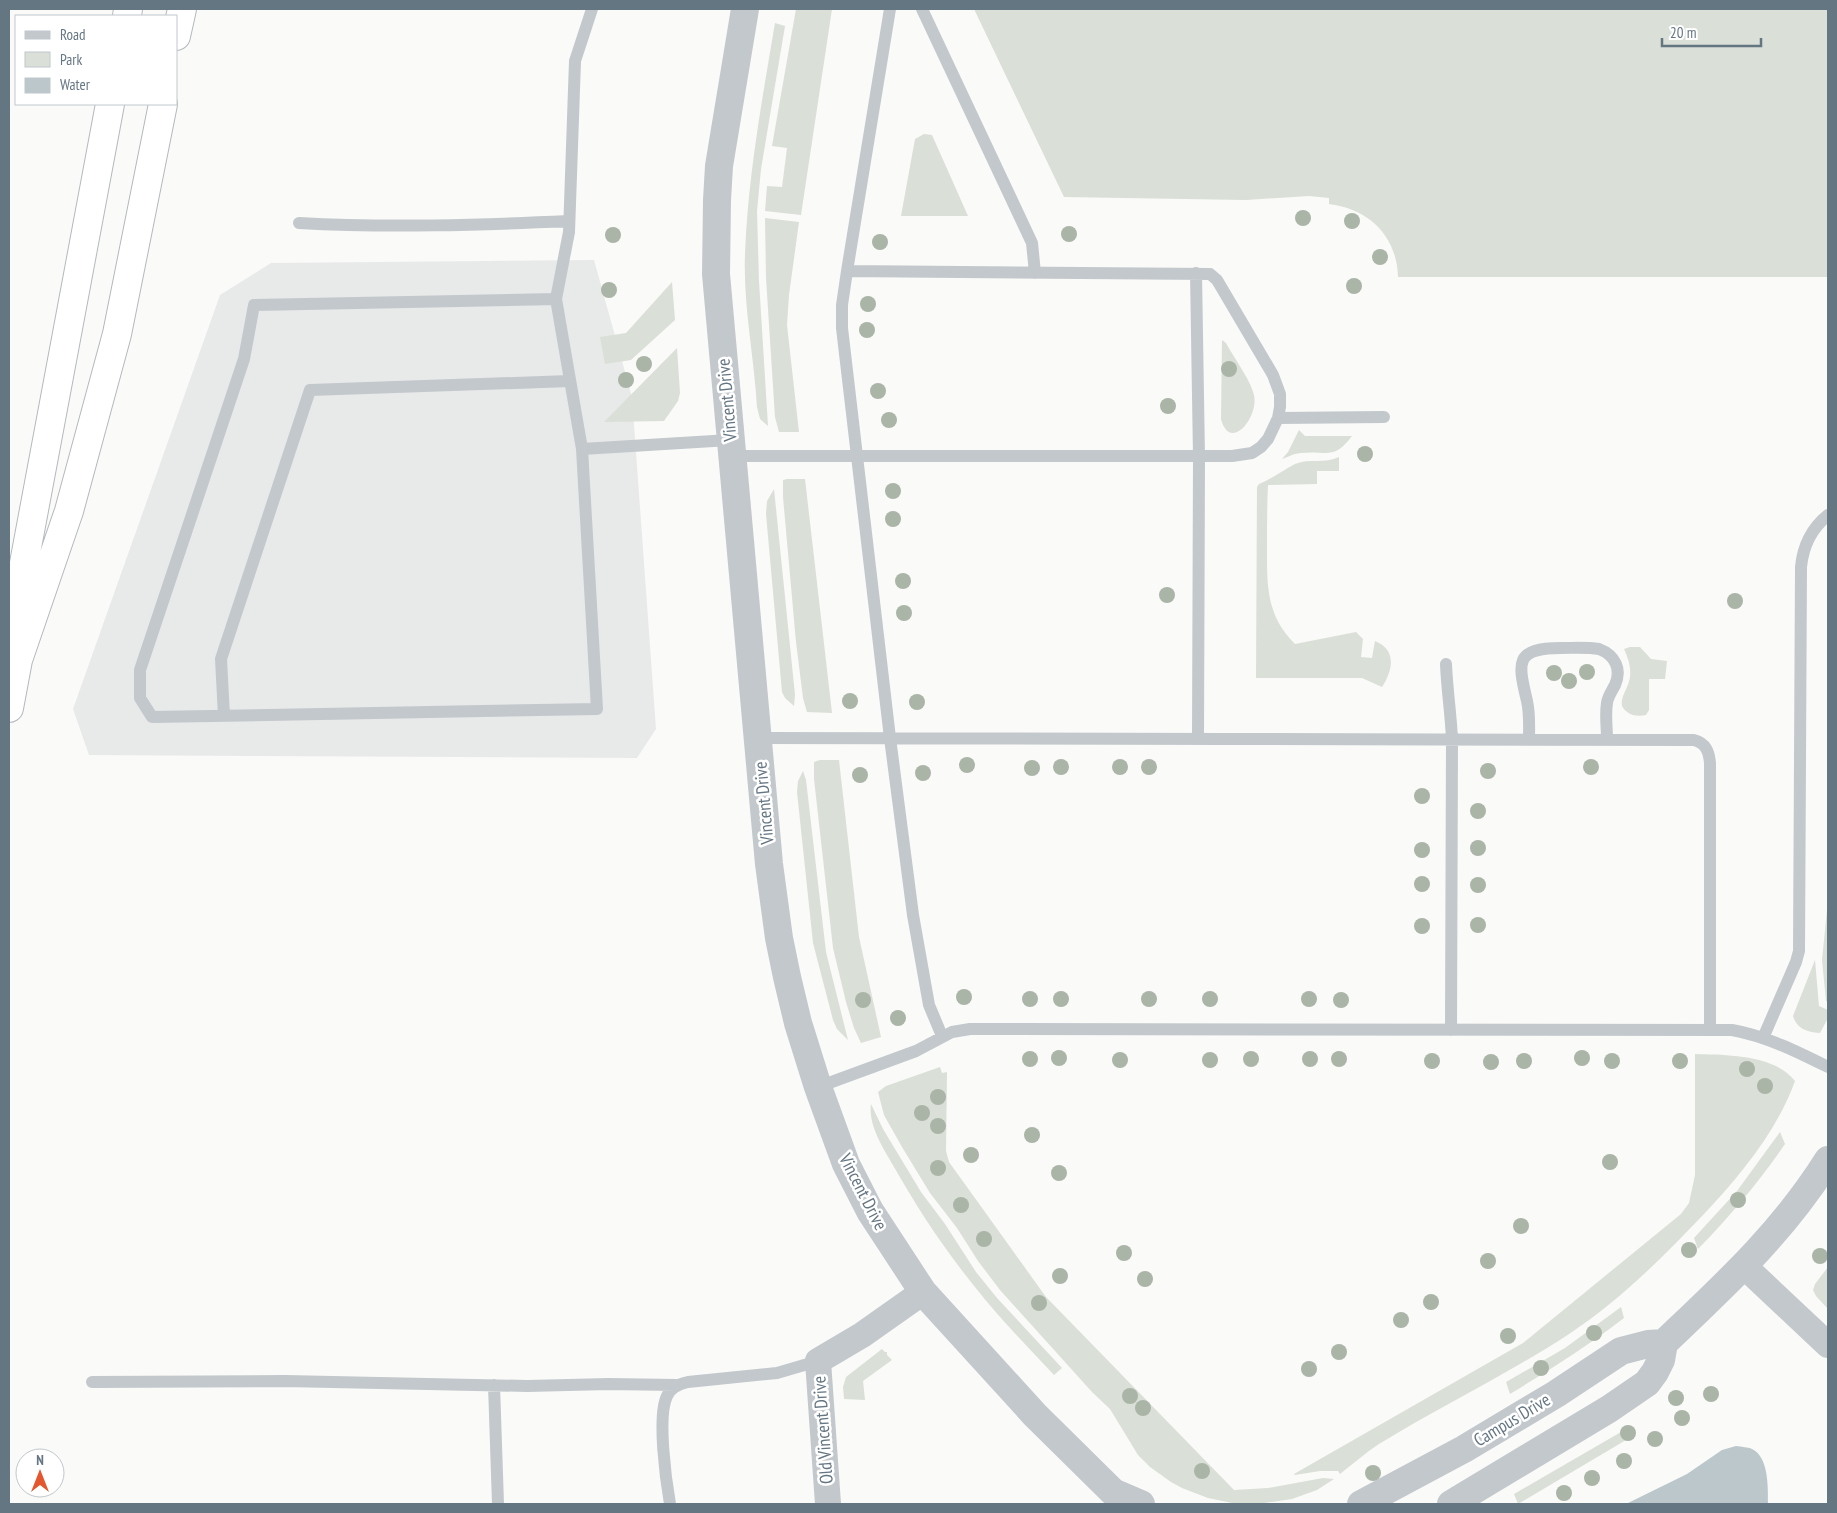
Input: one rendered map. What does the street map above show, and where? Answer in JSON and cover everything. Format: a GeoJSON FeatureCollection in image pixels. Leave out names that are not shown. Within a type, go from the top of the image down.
{"type":"FeatureCollection","features":[{"type":"Feature","properties":{"kind":"highway"},"geometry":{"type":"LineString","coordinates":[[178,27],[182,9]]}},
{"type":"Feature","properties":{"kind":"highway"},"geometry":{"type":"LineString","coordinates":[[18,660],[16,606],[110,105]]}},
{"type":"Feature","properties":{"kind":"highway"},"geometry":{"type":"LineString","coordinates":[[9,708],[18,660],[69,511],[117,334],[163,105]]}},
{"type":"Feature","properties":{"kind":"street","name":"Vincent Drive"},"geometry":{"type":"LineString","coordinates":[[741,9],[719,166],[716,274],[769,864],[779,938],[798,1023],[818,1087],[846,1164],[870,1211],[923,1292],[1034,1415],[1115,1498],[1141,1504]]}},
{"type":"Feature","properties":{"kind":"street"},"geometry":{"type":"LineString","coordinates":[[1450,1504],[1609,1409],[1647,1383],[1655,1372],[1664,1343],[1744,1266],[1788,1217],[1828,1160]]}},
{"type":"Feature","properties":{"kind":"street"},"geometry":{"type":"LineString","coordinates":[[1744,1266],[1828,1345]]}},
{"type":"Feature","properties":{"kind":"street","name":"Old Vincent Drive"},"geometry":{"type":"LineString","coordinates":[[828,1504],[818,1361],[862,1335],[923,1292]]}},
{"type":"Feature","properties":{"kind":"street","name":"Campus Drive"},"geometry":{"type":"LineString","coordinates":[[1361,1504],[1473,1444],[1556,1394],[1621,1351],[1648,1344],[1664,1343]]}},
{"type":"Feature","properties":{"kind":"lane"},"geometry":{"type":"LineString","coordinates":[[556,298],[254,305],[244,359],[140,670],[140,698],[152,717],[597,709],[582,449],[556,298],[569,232],[575,61],[592,9]]}},
{"type":"Feature","properties":{"kind":"lane"},"geometry":{"type":"LineString","coordinates":[[890,9],[846,271],[842,305],[842,328],[890,738],[919,953],[929,1005],[942,1036]]}},
{"type":"Feature","properties":{"kind":"lane"},"geometry":{"type":"LineString","coordinates":[[922,9],[1032,243],[1034,273]]}},
{"type":"Feature","properties":{"kind":"lane"},"geometry":{"type":"LineString","coordinates":[[299,223],[344,226],[393,226],[569,221]]}},
{"type":"Feature","properties":{"kind":"lane"},"geometry":{"type":"LineString","coordinates":[[582,449],[731,448],[857,456],[1232,456],[1252,452],[1261,447],[1268,439],[1278,418],[1280,394],[1273,375],[1214,276],[1205,273],[846,271]]}},
{"type":"Feature","properties":{"kind":"lane"},"geometry":{"type":"LineString","coordinates":[[1196,273],[1198,739]]}},
{"type":"Feature","properties":{"kind":"lane"},"geometry":{"type":"LineString","coordinates":[[224,716],[221,659],[310,390],[570,381]]}},
{"type":"Feature","properties":{"kind":"lane"},"geometry":{"type":"LineString","coordinates":[[1278,418],[1384,417]]}},
{"type":"Feature","properties":{"kind":"lane"},"geometry":{"type":"LineString","coordinates":[[1763,1038],[1799,951],[1801,567],[1804,549],[1820,522],[1828,515]]}},
{"type":"Feature","properties":{"kind":"lane"},"geometry":{"type":"LineString","coordinates":[[1529,740],[1529,710],[1522,685],[1522,666],[1524,659],[1532,650],[1548,648],[1599,649],[1606,652],[1614,660],[1618,673],[1615,686],[1607,700],[1607,739]]}},
{"type":"Feature","properties":{"kind":"lane"},"geometry":{"type":"LineString","coordinates":[[1446,664],[1452,740],[1451,1030]]}},
{"type":"Feature","properties":{"kind":"lane"},"geometry":{"type":"LineString","coordinates":[[758,738],[1694,740],[1705,745],[1710,763],[1710,1030]]}},
{"type":"Feature","properties":{"kind":"lane"},"geometry":{"type":"LineString","coordinates":[[818,1087],[916,1051],[952,1032],[970,1029],[1732,1030],[1763,1038],[1828,1067]]}},
{"type":"Feature","properties":{"kind":"lane"},"geometry":{"type":"LineString","coordinates":[[92,1382],[285,1381],[494,1385],[676,1385],[777,1373],[818,1361]]}},
{"type":"Feature","properties":{"kind":"lane"},"geometry":{"type":"LineString","coordinates":[[494,1385],[498,1504]]}},
{"type":"Feature","properties":{"kind":"lane"},"geometry":{"type":"LineString","coordinates":[[670,1504],[662,1415],[667,1396],[676,1385]]}},
{"type":"Feature","properties":{"kind":"shaded area"},"geometry":{"type":"Polygon","coordinates":[[[594,260],[632,397],[656,729],[637,758],[89,755],[73,709],[220,295],[271,263],[594,260]]]}},
{"type":"Feature","properties":{"kind":"green space"},"geometry":{"type":"Polygon","coordinates":[[[796,9],[832,9],[801,215],[765,211],[767,186],[782,187],[787,148],[772,146],[796,9]]]}},
{"type":"Feature","properties":{"kind":"green space"},"geometry":{"type":"Polygon","coordinates":[[[974,9],[1828,9],[1828,277],[1398,277],[1392,249],[1378,227],[1368,218],[1357,212],[1329,204],[1329,198],[1309,196],[1246,200],[1064,197],[974,9]]]}},
{"type":"Feature","properties":{"kind":"green space"},"geometry":{"type":"Polygon","coordinates":[[[775,23],[785,26],[761,169],[757,211],[759,281],[768,426],[760,419],[757,407],[747,311],[745,254],[752,167],[775,23]]]}},
{"type":"Feature","properties":{"kind":"green space"},"geometry":{"type":"Polygon","coordinates":[[[924,134],[932,135],[968,216],[901,216],[915,139],[924,134]]]}},
{"type":"Feature","properties":{"kind":"green space"},"geometry":{"type":"Polygon","coordinates":[[[765,218],[799,222],[787,325],[799,432],[779,432],[775,417],[766,278],[765,218]]]}},
{"type":"Feature","properties":{"kind":"green space"},"geometry":{"type":"Polygon","coordinates":[[[672,282],[675,320],[631,360],[605,364],[600,337],[626,333],[672,282]]]}},
{"type":"Feature","properties":{"kind":"green space"},"geometry":{"type":"Polygon","coordinates":[[[1222,340],[1226,343],[1242,369],[1254,395],[1252,413],[1248,421],[1243,428],[1231,433],[1225,429],[1221,419],[1222,340]]]}},
{"type":"Feature","properties":{"kind":"green space"},"geometry":{"type":"Polygon","coordinates":[[[677,348],[680,393],[678,401],[664,421],[604,422],[677,348]]]}},
{"type":"Feature","properties":{"kind":"green space"},"geometry":{"type":"Polygon","coordinates":[[[1299,430],[1305,436],[1352,436],[1340,449],[1334,452],[1299,453],[1282,459],[1288,452],[1299,430]]]}},
{"type":"Feature","properties":{"kind":"green space"},"geometry":{"type":"Polygon","coordinates":[[[1339,457],[1339,471],[1317,471],[1317,484],[1268,485],[1267,561],[1270,599],[1278,622],[1295,644],[1356,632],[1363,639],[1361,657],[1372,658],[1375,641],[1387,650],[1391,661],[1389,674],[1382,687],[1362,678],[1256,678],[1257,487],[1259,484],[1295,464],[1339,457]]]}},
{"type":"Feature","properties":{"kind":"green space"},"geometry":{"type":"Polygon","coordinates":[[[805,479],[832,713],[807,712],[803,698],[783,497],[783,480],[805,479]]]}},
{"type":"Feature","properties":{"kind":"green space"},"geometry":{"type":"Polygon","coordinates":[[[774,489],[795,695],[794,706],[785,698],[782,692],[766,514],[767,501],[774,489]]]}},
{"type":"Feature","properties":{"kind":"green space"},"geometry":{"type":"Polygon","coordinates":[[[1640,647],[1651,659],[1667,661],[1665,679],[1649,679],[1649,710],[1646,715],[1632,715],[1622,706],[1622,699],[1629,682],[1630,673],[1624,649],[1640,647]]]}},
{"type":"Feature","properties":{"kind":"green space"},"geometry":{"type":"Polygon","coordinates":[[[820,760],[839,760],[859,937],[881,1037],[861,1043],[846,1002],[833,948],[814,779],[814,762],[820,760]]]}},
{"type":"Feature","properties":{"kind":"green space"},"geometry":{"type":"Polygon","coordinates":[[[803,771],[806,780],[826,952],[848,1040],[837,1029],[833,1020],[813,943],[797,792],[798,781],[803,771]]]}},
{"type":"Feature","properties":{"kind":"green space"},"geometry":{"type":"Polygon","coordinates":[[[1827,886],[1828,1002],[1826,1001],[1822,960],[1827,910],[1827,886]]]}},
{"type":"Feature","properties":{"kind":"green space"},"geometry":{"type":"Polygon","coordinates":[[[1815,960],[1819,1006],[1828,1010],[1828,1018],[1820,1033],[1803,1029],[1797,1024],[1793,1016],[1815,960]]]}},
{"type":"Feature","properties":{"kind":"green space"},"geometry":{"type":"Polygon","coordinates":[[[1695,1054],[1734,1056],[1762,1061],[1786,1072],[1795,1081],[1768,1135],[1744,1168],[1704,1214],[1640,1278],[1605,1308],[1569,1334],[1522,1363],[1379,1444],[1340,1474],[1338,1471],[1320,1471],[1295,1475],[1523,1343],[1681,1214],[1689,1203],[1695,1175],[1695,1054]]]}},
{"type":"Feature","properties":{"kind":"green space"},"geometry":{"type":"Polygon","coordinates":[[[940,1067],[942,1073],[947,1072],[946,1151],[949,1162],[1046,1297],[1234,1490],[1268,1488],[1323,1478],[1334,1479],[1317,1490],[1292,1499],[1264,1503],[1232,1503],[1208,1498],[1182,1488],[1150,1467],[1138,1455],[1110,1409],[1092,1392],[1000,1290],[978,1261],[957,1228],[930,1193],[884,1115],[878,1092],[886,1086],[940,1067]]]}},
{"type":"Feature","properties":{"kind":"green space"},"geometry":{"type":"Polygon","coordinates":[[[871,1104],[883,1129],[921,1192],[945,1224],[976,1272],[997,1298],[1062,1368],[1054,1375],[984,1298],[932,1229],[903,1183],[874,1129],[871,1104]]]}},
{"type":"Feature","properties":{"kind":"green space"},"geometry":{"type":"Polygon","coordinates":[[[1780,1132],[1785,1144],[1744,1198],[1698,1249],[1694,1238],[1737,1191],[1780,1132]]]}},
{"type":"Feature","properties":{"kind":"green space"},"geometry":{"type":"Polygon","coordinates":[[[1828,1267],[1828,1309],[1813,1290],[1815,1284],[1828,1267]]]}},
{"type":"Feature","properties":{"kind":"green space"},"geometry":{"type":"Polygon","coordinates":[[[1621,1307],[1624,1318],[1554,1367],[1510,1394],[1506,1382],[1565,1348],[1621,1307]]]}},
{"type":"Feature","properties":{"kind":"green space"},"geometry":{"type":"Polygon","coordinates":[[[882,1349],[887,1352],[887,1355],[892,1360],[863,1381],[865,1400],[844,1399],[843,1387],[846,1377],[882,1349]]]}},
{"type":"Feature","properties":{"kind":"green space"},"geometry":{"type":"Polygon","coordinates":[[[1621,1432],[1626,1440],[1518,1504],[1514,1494],[1621,1432]]]}},
{"type":"Feature","properties":{"kind":"water"},"geometry":{"type":"Polygon","coordinates":[[[1736,1446],[1752,1449],[1762,1459],[1765,1466],[1768,1504],[1626,1504],[1687,1474],[1722,1450],[1736,1446]]]}}]}
